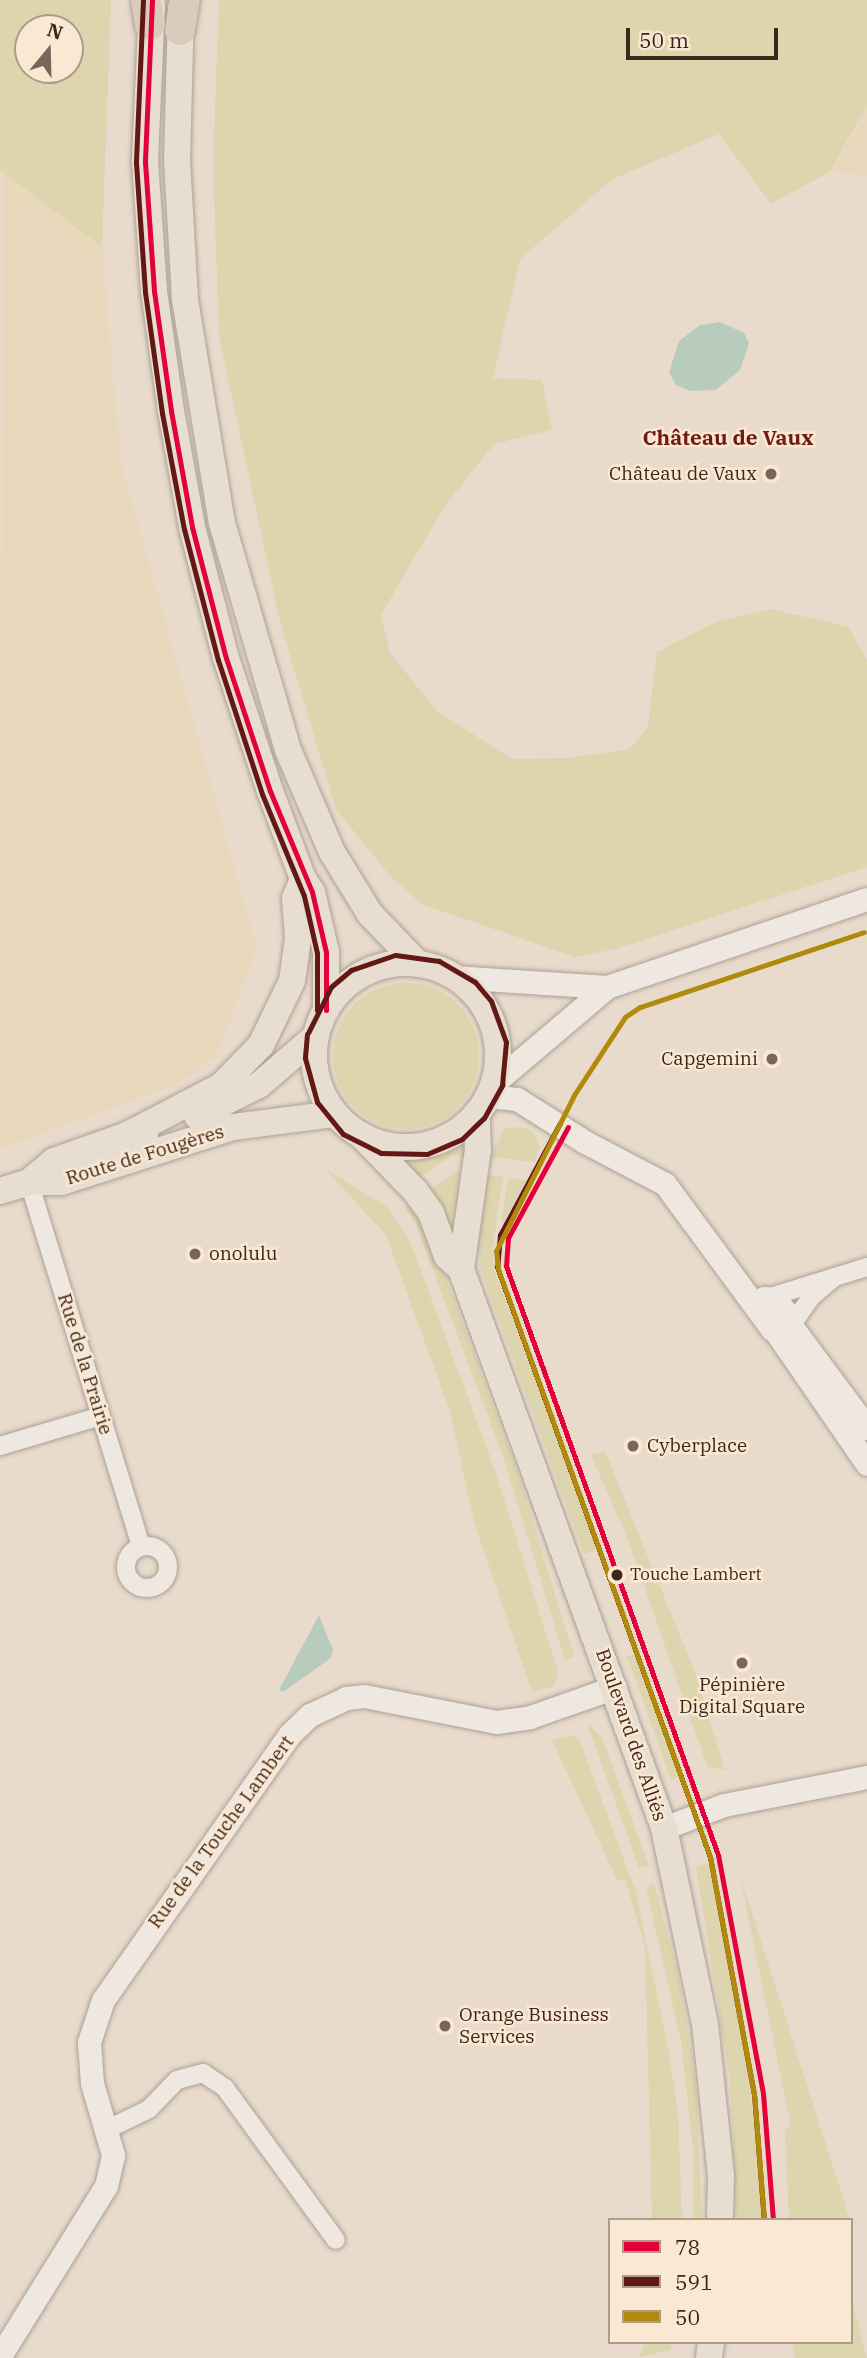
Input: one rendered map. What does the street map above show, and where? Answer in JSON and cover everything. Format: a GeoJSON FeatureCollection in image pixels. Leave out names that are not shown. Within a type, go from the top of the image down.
{"type":"FeatureCollection","features":[{"type":"Feature","properties":{"kind":"highway"},"geometry":{"type":"LineString","coordinates":[[180,30],[183,0]]}},
{"type":"Feature","properties":{"kind":"main road"},"geometry":{"type":"LineString","coordinates":[[150,8],[145,162],[154,291],[171,411],[192,527],[226,657],[303,879],[312,892],[323,934],[326,1010]]}},
{"type":"Feature","properties":{"kind":"main road"},"geometry":{"type":"LineString","coordinates":[[180,30],[177,160],[185,300],[222,523],[288,750],[332,852],[361,901],[418,964]]}},
{"type":"Feature","properties":{"kind":"main road"},"geometry":{"type":"LineString","coordinates":[[127,1135],[221,1086],[261,1045],[292,981],[298,939],[295,898],[303,879]]}},
{"type":"Feature","properties":{"kind":"main road"},"geometry":{"type":"LineString","coordinates":[[396,964],[418,964],[453,976],[470,989],[492,1023],[498,1063],[487,1097],[458,1131],[425,1145],[383,1144],[361,1135],[335,1114],[317,1077],[316,1036],[326,1010],[338,992],[365,974],[396,964]]}},
{"type":"Feature","properties":{"kind":"main road","name":"Route de Fougères"},"geometry":{"type":"LineString","coordinates":[[29,1182],[54,1161],[127,1135],[147,1134],[236,1100],[316,1036]]}},
{"type":"Feature","properties":{"kind":"main road","name":"Boulevard des Alliés"},"geometry":{"type":"LineString","coordinates":[[461,1269],[487,1097]]}},
{"type":"Feature","properties":{"kind":"main road","name":"Route de Fougères"},"geometry":{"type":"LineString","coordinates":[[29,1182],[61,1182],[233,1127],[335,1114]]}},
{"type":"Feature","properties":{"kind":"main road","name":"Boulevard des Alliés"},"geometry":{"type":"LineString","coordinates":[[361,1135],[416,1192],[431,1213],[447,1256],[461,1269],[664,1828],[705,2024],[721,2175],[720,2218]]}},
{"type":"Feature","properties":{"kind":"main road"},"geometry":{"type":"LineString","coordinates":[[0,1191],[29,1182]]}},
{"type":"Feature","properties":{"kind":"street"},"geometry":{"type":"LineString","coordinates":[[453,976],[607,987],[867,899]]}},
{"type":"Feature","properties":{"kind":"street"},"geometry":{"type":"LineString","coordinates":[[487,1097],[607,987]]}},
{"type":"Feature","properties":{"kind":"street"},"geometry":{"type":"LineString","coordinates":[[487,1097],[517,1099],[568,1127],[585,1142],[665,1184],[787,1327],[867,1428]]}},
{"type":"Feature","properties":{"kind":"street","name":"Rue de la Prairie"},"geometry":{"type":"LineString","coordinates":[[29,1182],[141,1546]]}},
{"type":"Feature","properties":{"kind":"street"},"geometry":{"type":"LineString","coordinates":[[765,1302],[813,1281],[834,1278],[867,1267]]}},
{"type":"Feature","properties":{"kind":"street"},"geometry":{"type":"LineString","coordinates":[[787,1327],[811,1297],[834,1278]]}},
{"type":"Feature","properties":{"kind":"street"},"geometry":{"type":"LineString","coordinates":[[787,1327],[867,1464]]}},
{"type":"Feature","properties":{"kind":"street"},"geometry":{"type":"LineString","coordinates":[[0,1446],[101,1416]]}},
{"type":"Feature","properties":{"kind":"street","name":"Rue de la Touche Lambert"},"geometry":{"type":"LineString","coordinates":[[0,2356],[106,2186],[113,2155],[108,2129],[92,2083],[89,2042],[103,2000],[289,1735],[310,1715],[329,1703],[364,1696],[446,1716],[496,1722],[530,1717],[615,1688]]}},
{"type":"Feature","properties":{"kind":"street"},"geometry":{"type":"LineString","coordinates":[[664,1828],[723,1805],[867,1777]]}},
{"type":"Feature","properties":{"kind":"street"},"geometry":{"type":"LineString","coordinates":[[108,2129],[149,2109],[177,2080],[202,2073],[225,2088],[336,2241]]}},
{"type":"Feature","properties":{"kind":"shaded area"},"geometry":{"type":"Polygon","coordinates":[[[0,0],[111,0],[102,247],[0,170],[0,0]]]}},
{"type":"Feature","properties":{"kind":"shaded area"},"geometry":{"type":"Polygon","coordinates":[[[219,0],[867,0],[867,106],[829,172],[771,204],[719,134],[613,179],[520,259],[493,378],[542,380],[552,430],[494,444],[444,507],[381,615],[390,653],[437,711],[512,759],[569,758],[629,749],[648,728],[657,652],[718,621],[772,609],[848,627],[867,660],[867,867],[615,949],[576,957],[423,905],[390,876],[336,809],[280,622],[219,336],[213,164],[219,0]]]}},
{"type":"Feature","properties":{"kind":"shaded area"},"geometry":{"type":"Polygon","coordinates":[[[867,106],[867,175],[829,172],[856,128],[867,106]]]}},
{"type":"Feature","properties":{"kind":"shaded area"},"geometry":{"type":"Polygon","coordinates":[[[3,169],[102,247],[121,463],[257,948],[216,1057],[176,1085],[0,1149],[3,169]]]}},
{"type":"Feature","properties":{"kind":"shaded area"},"geometry":{"type":"Polygon","coordinates":[[[720,322],[744,333],[749,343],[740,370],[716,390],[690,391],[676,385],[669,372],[679,341],[700,325],[720,322]]]}},
{"type":"Feature","properties":{"kind":"shaded area"},"geometry":{"type":"Polygon","coordinates":[[[406,983],[434,989],[458,1004],[473,1028],[479,1056],[473,1084],[458,1108],[434,1123],[406,1129],[378,1123],[354,1108],[339,1084],[333,1056],[339,1028],[354,1004],[378,989],[406,983]]]}},
{"type":"Feature","properties":{"kind":"shaded area"},"geometry":{"type":"Polygon","coordinates":[[[523,1127],[532,1131],[540,1147],[535,1162],[490,1157],[505,1128],[523,1127]]]}},
{"type":"Feature","properties":{"kind":"shaded area"},"geometry":{"type":"Polygon","coordinates":[[[466,1144],[465,1156],[453,1155],[418,1178],[404,1162],[441,1156],[466,1144]]]}},
{"type":"Feature","properties":{"kind":"shaded area"},"geometry":{"type":"Polygon","coordinates":[[[324,1168],[386,1206],[409,1239],[495,1470],[558,1672],[554,1686],[532,1692],[474,1522],[450,1411],[386,1235],[324,1168]]]}},
{"type":"Feature","properties":{"kind":"shaded area"},"geometry":{"type":"Polygon","coordinates":[[[458,1171],[463,1172],[451,1231],[428,1191],[458,1171]]]}},
{"type":"Feature","properties":{"kind":"shaded area"},"geometry":{"type":"Polygon","coordinates":[[[488,1175],[503,1177],[492,1252],[495,1272],[599,1549],[584,1554],[481,1271],[478,1237],[488,1175]]]}},
{"type":"Feature","properties":{"kind":"shaded area"},"geometry":{"type":"Polygon","coordinates":[[[509,1177],[526,1181],[503,1222],[501,1221],[509,1177]]]}},
{"type":"Feature","properties":{"kind":"shaded area"},"geometry":{"type":"Polygon","coordinates":[[[412,1202],[423,1215],[518,1473],[574,1656],[565,1660],[503,1456],[415,1222],[405,1208],[412,1202]]]}},
{"type":"Feature","properties":{"kind":"shaded area"},"geometry":{"type":"Polygon","coordinates":[[[605,1451],[694,1670],[725,1770],[707,1766],[628,1540],[591,1455],[605,1451]]]}},
{"type":"Feature","properties":{"kind":"shaded area"},"geometry":{"type":"Polygon","coordinates":[[[319,1615],[333,1650],[331,1658],[283,1692],[279,1690],[319,1615]]]}},
{"type":"Feature","properties":{"kind":"shaded area"},"geometry":{"type":"Polygon","coordinates":[[[637,1654],[682,1775],[671,1780],[627,1656],[637,1654]]]}},
{"type":"Feature","properties":{"kind":"shaded area"},"geometry":{"type":"Polygon","coordinates":[[[587,1723],[602,1737],[649,1866],[639,1868],[587,1723]]]}},
{"type":"Feature","properties":{"kind":"shaded area"},"geometry":{"type":"Polygon","coordinates":[[[573,1735],[580,1741],[636,1892],[669,2053],[678,2113],[682,2218],[652,2218],[645,1946],[625,1880],[617,1880],[552,1740],[573,1735]]]}},
{"type":"Feature","properties":{"kind":"shaded area"},"geometry":{"type":"Polygon","coordinates":[[[708,1863],[746,2045],[763,2218],[737,2218],[730,2079],[696,1867],[708,1863]]]}},
{"type":"Feature","properties":{"kind":"shaded area"},"geometry":{"type":"Polygon","coordinates":[[[740,1875],[849,2218],[789,2218],[785,2130],[791,2127],[740,1875]]]}},
{"type":"Feature","properties":{"kind":"shaded area"},"geometry":{"type":"Polygon","coordinates":[[[654,1883],[679,1976],[696,2082],[702,2218],[694,2218],[694,2161],[682,2046],[646,1887],[654,1883]]]}},
{"type":"Feature","properties":{"kind":"shaded area"},"geometry":{"type":"Polygon","coordinates":[[[853,2307],[867,2358],[795,2358],[792,2344],[853,2344],[853,2307]]]}},
{"type":"Feature","properties":{"kind":"shaded area"},"geometry":{"type":"Polygon","coordinates":[[[644,2344],[672,2344],[670,2350],[640,2357],[644,2344]]]}},
{"type":"Feature","properties":{"kind":"transit line","name":"591"},"geometry":{"type":"LineString","coordinates":[[143,0],[136,163],[145,292],[162,413],[184,529],[218,660],[262,794],[304,896],[317,953],[317,1010]]}},
{"type":"Feature","properties":{"kind":"transit line","name":"78"},"geometry":{"type":"LineString","coordinates":[[152,0],[145,162],[154,291],[171,411],[192,527],[226,658],[270,791],[312,892],[326,952],[326,1010]]}},
{"type":"Feature","properties":{"kind":"transit line","name":"50"},"geometry":{"type":"LineString","coordinates":[[764,2218],[754,2094],[710,1857],[498,1269],[496,1251],[574,1095],[625,1017],[640,1007],[864,932]]}},
{"type":"Feature","properties":{"kind":"transit line","name":"591"},"geometry":{"type":"LineString","coordinates":[[307,1034],[305,1058],[317,1102],[343,1134],[381,1153],[427,1154],[462,1139],[484,1118],[502,1085],[506,1042],[491,1001],[475,982],[439,961],[395,955],[351,970],[331,987],[308,1033]]}},
{"type":"Feature","properties":{"kind":"transit line","name":"591"},"geometry":{"type":"LineString","coordinates":[[560,1123],[500,1235],[497,1267],[710,1857],[754,2094],[764,2218]]}},
{"type":"Feature","properties":{"kind":"transit line","name":"78"},"geometry":{"type":"LineString","coordinates":[[568,1127],[508,1238],[506,1266],[718,1855],[763,2093],[773,2218]]}},
{"type":"Feature","properties":{"kind":"place","name":"Château de Vaux"},"geometry":{"type":"Point","coordinates":[771,474]}},
{"type":"Feature","properties":{"kind":"place","name":"Capgemini"},"geometry":{"type":"Point","coordinates":[772,1059]}},
{"type":"Feature","properties":{"kind":"place","name":"onolulu"},"geometry":{"type":"Point","coordinates":[195,1254]}},
{"type":"Feature","properties":{"kind":"place","name":"Cyberplace"},"geometry":{"type":"Point","coordinates":[633,1446]}},
{"type":"Feature","properties":{"kind":"place","name":"Touche Lambert"},"geometry":{"type":"Point","coordinates":[617,1575]}},
{"type":"Feature","properties":{"kind":"place","name":"Pépinière Digital Square"},"geometry":{"type":"Point","coordinates":[742,1663]}},
{"type":"Feature","properties":{"kind":"place","name":"Orange Business Services"},"geometry":{"type":"Point","coordinates":[445,2026]}},
{"type":"Feature","properties":{"kind":"district","name":"Château de Vaux"},"geometry":{"type":"Point","coordinates":[728,437]}}]}
